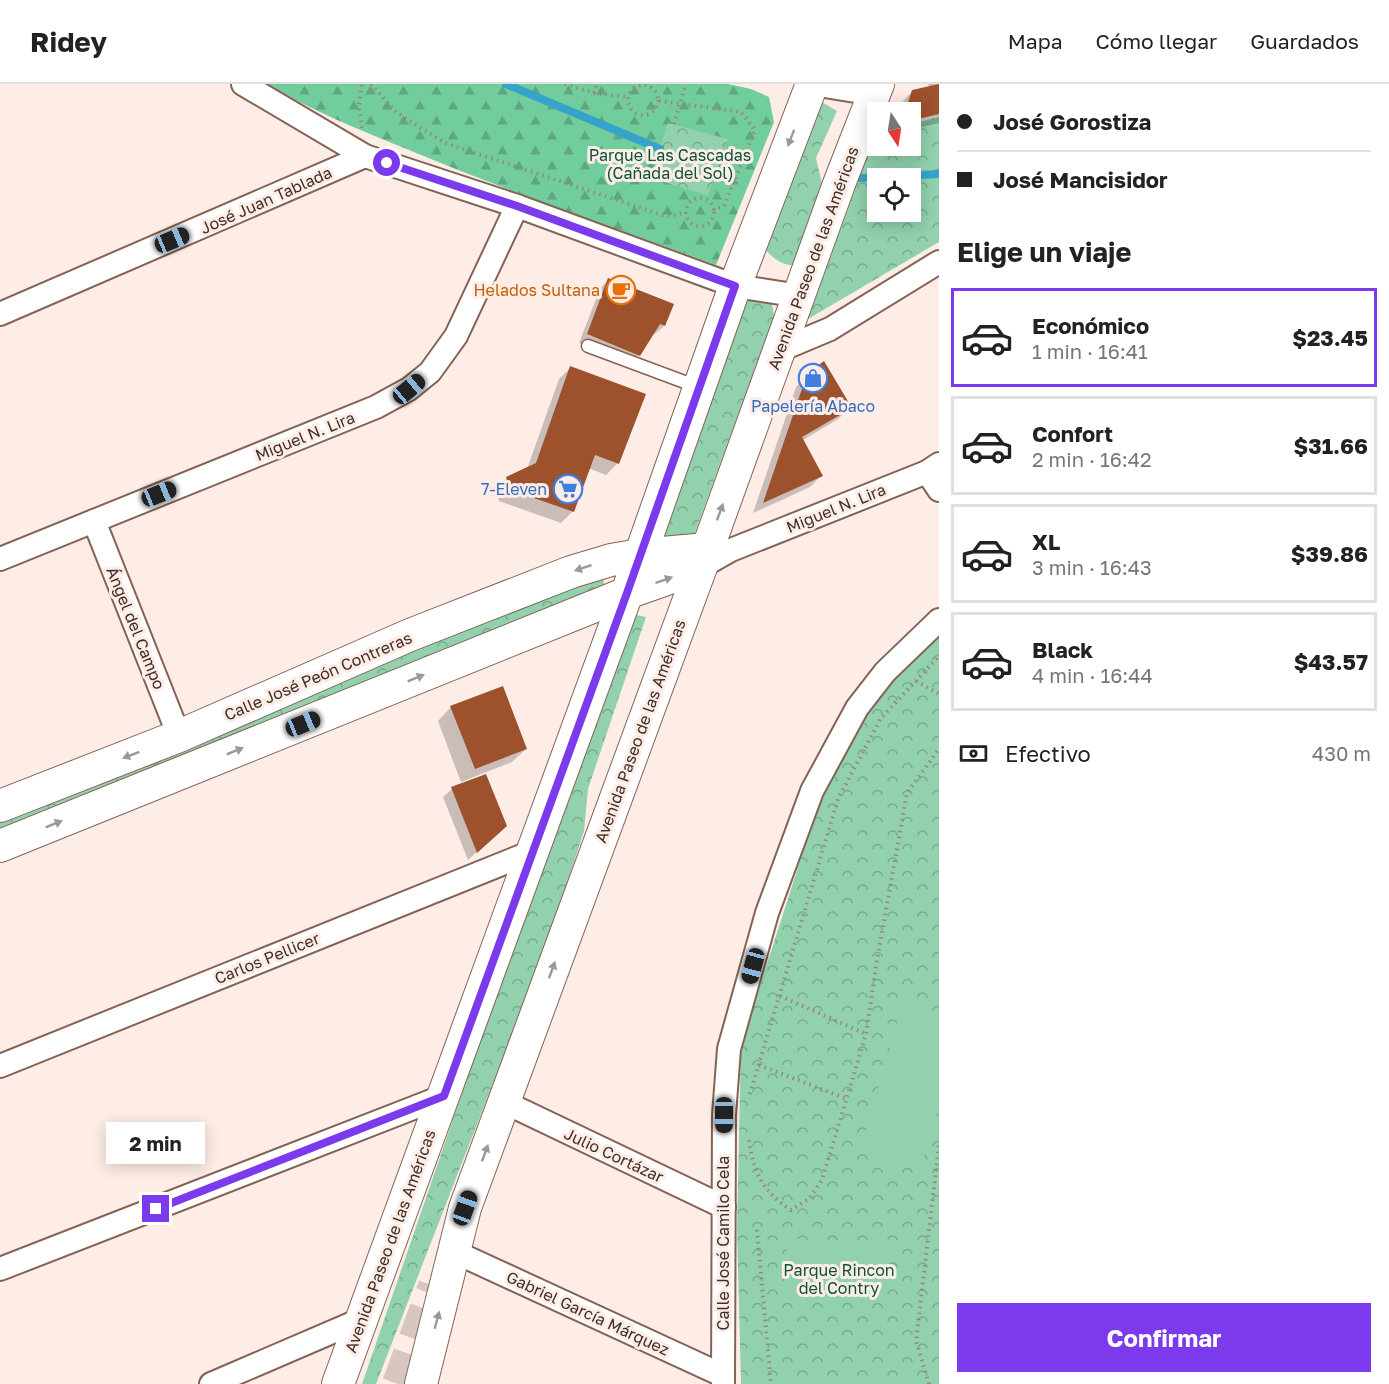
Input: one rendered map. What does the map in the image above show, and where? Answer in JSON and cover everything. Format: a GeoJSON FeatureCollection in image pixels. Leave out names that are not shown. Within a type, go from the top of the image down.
{"type":"FeatureCollection","features":[{"type":"Feature","properties":{"kind":"main road","name":"Avenida Paseo de las Américas"},"geometry":{"type":"LineString","coordinates":[[338,1384],[534,851],[735,286],[812,84]]}},
{"type":"Feature","properties":{"kind":"main road","name":"Avenida Paseo de las Américas"},"geometry":{"type":"LineString","coordinates":[[421,1384],[465,1208],[713,555],[780,350],[839,184],[876,89]]}},
{"type":"Feature","properties":{"kind":"main road","name":"Calle José Peón Contreras"},"geometry":{"type":"LineString","coordinates":[[0,806],[179,736],[410,635],[571,572],[611,560],[640,555],[713,555]]}},
{"type":"Feature","properties":{"kind":"main road"},"geometry":{"type":"LineString","coordinates":[[0,846],[627,593],[713,555]]}},
{"type":"Feature","properties":{"kind":"street"},"geometry":{"type":"LineString","coordinates":[[243,84],[365,156],[517,206],[735,286],[800,296]]}},
{"type":"Feature","properties":{"kind":"street"},"geometry":{"type":"LineString","coordinates":[[812,84],[876,89]]}},
{"type":"Feature","properties":{"kind":"street","name":"José Juan Tablada"},"geometry":{"type":"LineString","coordinates":[[0,314],[365,156]]}},
{"type":"Feature","properties":{"kind":"street","name":"Miguel N. Lira"},"geometry":{"type":"LineString","coordinates":[[0,559],[376,407],[409,389],[430,372],[456,336],[517,206]]}},
{"type":"Feature","properties":{"kind":"street"},"geometry":{"type":"LineString","coordinates":[[780,350],[830,329],[939,262]]}},
{"type":"Feature","properties":{"kind":"street","name":"Miguel N. Lira"},"geometry":{"type":"LineString","coordinates":[[713,555],[935,476]]}},
{"type":"Feature","properties":{"kind":"street","name":"Ángel del Campo"},"geometry":{"type":"LineString","coordinates":[[94,520],[179,736]]}},
{"type":"Feature","properties":{"kind":"street","name":"Calle José Camilo Cela"},"geometry":{"type":"LineString","coordinates":[[723,1379],[724,1115],[729,1049],[767,913],[808,802],[857,708],[885,672],[939,620]]}},
{"type":"Feature","properties":{"kind":"street","name":"Carlos Pellicer"},"geometry":{"type":"LineString","coordinates":[[0,1066],[534,851]]}},
{"type":"Feature","properties":{"kind":"street"},"geometry":{"type":"LineString","coordinates":[[0,1269],[444,1096]]}},
{"type":"Feature","properties":{"kind":"street","name":"Julio Cortázar"},"geometry":{"type":"LineString","coordinates":[[504,1102],[724,1207]]}},
{"type":"Feature","properties":{"kind":"street","name":"Gabriel García Márquez"},"geometry":{"type":"LineString","coordinates":[[454,1252],[723,1379]]}},
{"type":"Feature","properties":{"kind":"street"},"geometry":{"type":"LineString","coordinates":[[211,1384],[360,1320]]}},
{"type":"Feature","properties":{"kind":"lane"},"geometry":{"type":"LineString","coordinates":[[588,346],[699,387]]}},
{"type":"Feature","properties":{"kind":"path"},"geometry":{"type":"LineString","coordinates":[[362,84],[358,105],[365,156]]}},
{"type":"Feature","properties":{"kind":"path"},"geometry":{"type":"LineString","coordinates":[[371,84],[396,112],[445,143],[662,215],[686,213]]}},
{"type":"Feature","properties":{"kind":"path"},"geometry":{"type":"LineString","coordinates":[[565,84],[594,93],[628,97]]}},
{"type":"Feature","properties":{"kind":"path"},"geometry":{"type":"LineString","coordinates":[[594,93],[597,84]]}},
{"type":"Feature","properties":{"kind":"path"},"geometry":{"type":"LineString","coordinates":[[674,124],[686,84]]}},
{"type":"Feature","properties":{"kind":"path"},"geometry":{"type":"LineString","coordinates":[[648,85],[656,91],[659,101],[651,113],[642,115],[633,111],[628,97],[638,86],[648,85]]}},
{"type":"Feature","properties":{"kind":"path"},"geometry":{"type":"LineString","coordinates":[[659,101],[741,112],[755,130],[724,206],[713,210]]}},
{"type":"Feature","properties":{"kind":"path"},"geometry":{"type":"LineString","coordinates":[[700,199],[708,202],[713,210],[712,218],[702,226],[693,225],[686,213],[688,204],[700,199]]}},
{"type":"Feature","properties":{"kind":"path"},"geometry":{"type":"LineString","coordinates":[[748,1100],[838,799],[881,718],[939,656]]}},
{"type":"Feature","properties":{"kind":"path"},"geometry":{"type":"LineString","coordinates":[[916,681],[939,694]]}},
{"type":"Feature","properties":{"kind":"path"},"geometry":{"type":"LineString","coordinates":[[748,1132],[752,1161],[761,1183],[776,1200],[791,1210],[809,1199],[822,1180],[866,1034],[907,793],[939,749]]}},
{"type":"Feature","properties":{"kind":"path"},"geometry":{"type":"LineString","coordinates":[[780,996],[866,1034]]}},
{"type":"Feature","properties":{"kind":"path"},"geometry":{"type":"LineString","coordinates":[[759,1065],[847,1099]]}},
{"type":"Feature","properties":{"kind":"path"},"geometry":{"type":"LineString","coordinates":[[929,1384],[916,1341],[939,1145]]}},
{"type":"Feature","properties":{"kind":"path"},"geometry":{"type":"LineString","coordinates":[[757,1230],[771,1384]]}},
{"type":"Feature","properties":{"kind":"green space","name":"Parque Las Cascadas (Cañada del Sol)"},"geometry":{"type":"Polygon","coordinates":[[[268,84],[728,84],[751,89],[769,97],[774,122],[716,265],[443,164],[335,119],[268,84]]]}},
{"type":"Feature","properties":{"kind":"green space"},"geometry":{"type":"Polygon","coordinates":[[[818,100],[837,111],[816,158],[822,184],[796,265],[787,264],[765,250],[818,100]]]}},
{"type":"Feature","properties":{"kind":"green space"},"geometry":{"type":"Polygon","coordinates":[[[939,117],[939,242],[808,319],[867,156],[921,156],[921,122],[939,117]]]}},
{"type":"Feature","properties":{"kind":"green space"},"geometry":{"type":"Polygon","coordinates":[[[668,123],[728,139],[708,195],[650,178],[668,123]]]}},
{"type":"Feature","properties":{"kind":"green space"},"geometry":{"type":"Polygon","coordinates":[[[756,297],[766,299],[772,304],[774,316],[690,546],[656,548],[745,305],[756,297]]]}},
{"type":"Feature","properties":{"kind":"green space"},"geometry":{"type":"Polygon","coordinates":[[[603,575],[605,598],[0,841],[0,817],[603,575]]]}},
{"type":"Feature","properties":{"kind":"green space"},"geometry":{"type":"Polygon","coordinates":[[[636,615],[646,617],[588,789],[584,831],[517,1037],[509,1042],[376,1384],[362,1384],[515,939],[630,619],[636,615]]]}},
{"type":"Feature","properties":{"kind":"green space","name":"Parque Rincon del Contry"},"geometry":{"type":"Polygon","coordinates":[[[939,635],[939,1384],[741,1384],[737,1228],[741,1045],[819,802],[871,701],[939,635]]]}},
{"type":"Feature","properties":{"kind":"green space"},"geometry":{"type":"Polygon","coordinates":[[[903,1002],[939,1014],[939,1103],[920,1171],[860,1151],[903,1002]]]}},
{"type":"Feature","properties":{"kind":"green space"},"geometry":{"type":"Polygon","coordinates":[[[787,1238],[887,1247],[885,1298],[784,1290],[787,1238]]]}},
{"type":"Feature","properties":{"kind":"building"},"geometry":{"type":"Polygon","coordinates":[[[939,84],[939,114],[921,118],[921,102],[908,102],[912,90],[939,84]]]}},
{"type":"Feature","properties":{"kind":"building"},"geometry":{"type":"Polygon","coordinates":[[[608,278],[674,304],[665,326],[660,324],[640,356],[587,334],[608,278]]]}},
{"type":"Feature","properties":{"kind":"building"},"geometry":{"type":"Polygon","coordinates":[[[824,361],[852,408],[802,437],[823,476],[763,503],[807,374],[824,361]]]}},
{"type":"Feature","properties":{"kind":"building"},"geometry":{"type":"Polygon","coordinates":[[[570,366],[646,394],[619,464],[595,455],[574,512],[511,490],[506,477],[536,463],[570,366]]]}},
{"type":"Feature","properties":{"kind":"building"},"geometry":{"type":"Polygon","coordinates":[[[503,686],[527,749],[475,769],[450,706],[503,686]]]}},
{"type":"Feature","properties":{"kind":"building"},"geometry":{"type":"Polygon","coordinates":[[[486,774],[507,826],[477,853],[451,787],[486,774]]]}},
{"type":"Feature","properties":{"kind":"waterway"},"geometry":{"type":"LineString","coordinates":[[506,84],[660,149]]}},
{"type":"Feature","properties":{"kind":"waterway"},"geometry":{"type":"LineString","coordinates":[[860,178],[939,174]]}},
{"type":"Feature","properties":{"kind":"tunnel"},"geometry":{"type":"LineString","coordinates":[[398,1384],[434,1286]]}},
{"type":"Feature","properties":{"kind":"place","name":"Helados Sultana"},"geometry":{"type":"Point","coordinates":[621,290]}},
{"type":"Feature","properties":{"kind":"place","name":"Papelería Abaco"},"geometry":{"type":"Point","coordinates":[813,378]}},
{"type":"Feature","properties":{"kind":"place","name":"7-Eleven"},"geometry":{"type":"Point","coordinates":[568,489]}},
{"type":"Feature","properties":{"kind":"route"},"geometry":{"type":"LineString","coordinates":[[156,1209],[444,1096],[627,593],[735,286],[517,206],[387,163]]}}]}
